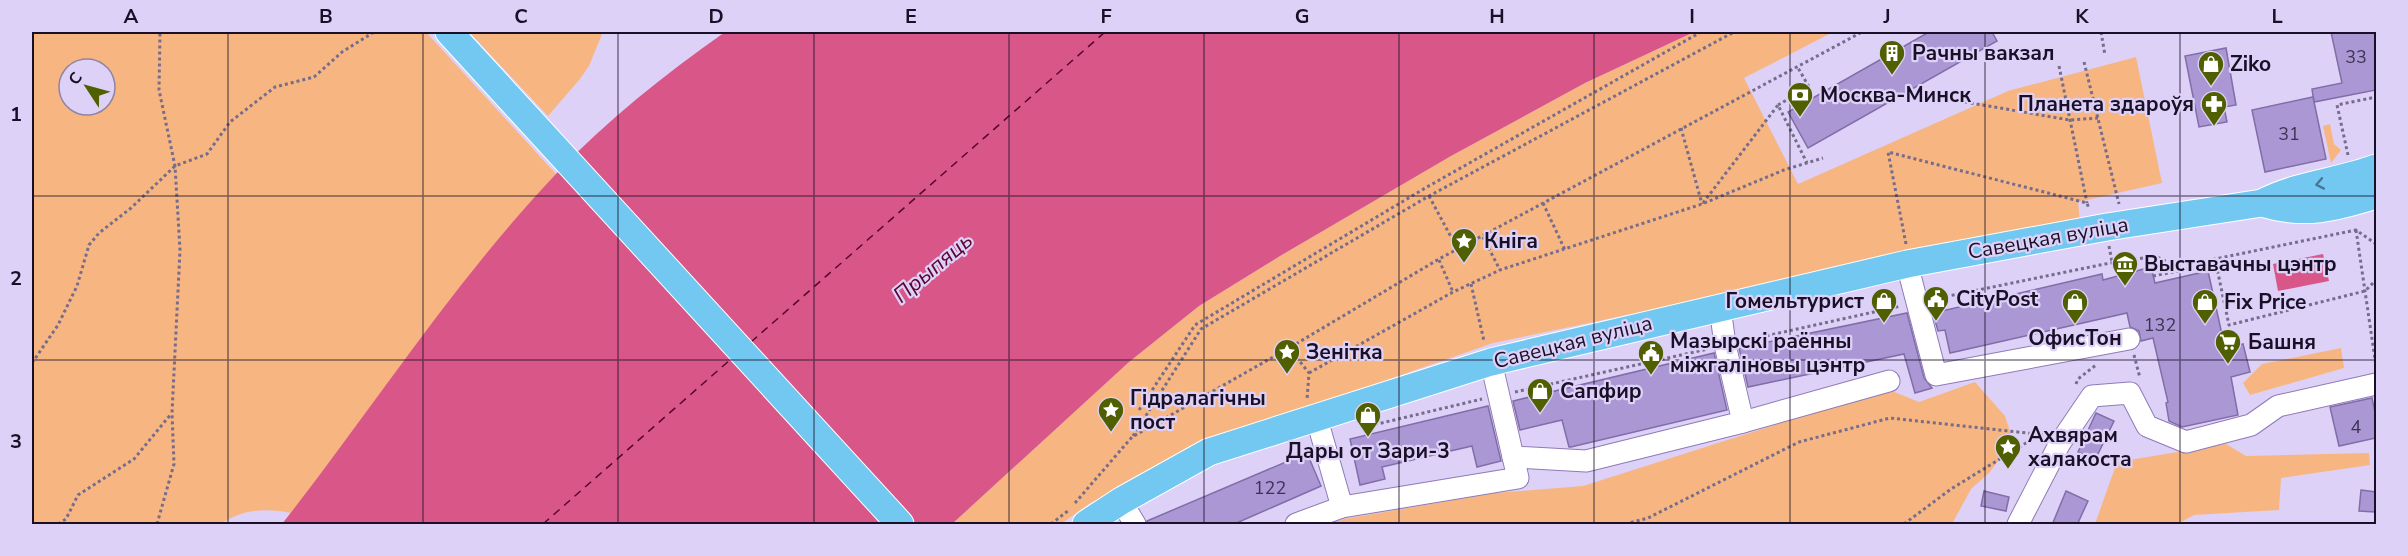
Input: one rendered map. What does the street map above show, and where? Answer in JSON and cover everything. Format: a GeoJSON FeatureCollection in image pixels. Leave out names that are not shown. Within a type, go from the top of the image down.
{"type":"FeatureCollection","features":[{"type":"Feature","properties":{"kind":"main road"},"geometry":{"type":"LineString","coordinates":[[449,32],[900,525]]}},
{"type":"Feature","properties":{"kind":"main road","name":"Савецкая вуліца"},"geometry":{"type":"LineString","coordinates":[[1086,525],[1121,501],[1209,452],[1311,409],[1487,351],[1720,307],[1907,256],[2262,203],[2282,192],[2351,178],[2376,168]]}},
{"type":"Feature","properties":{"kind":"main road","name":"Савецкая вуліца"},"geometry":{"type":"LineString","coordinates":[[2262,203],[2284,210],[2306,211],[2354,202],[2376,195]]}},
{"type":"Feature","properties":{"kind":"street"},"geometry":{"type":"LineString","coordinates":[[1907,256],[1936,375],[2129,339]]}},
{"type":"Feature","properties":{"kind":"street"},"geometry":{"type":"LineString","coordinates":[[1720,307],[1725,345],[1743,422]]}},
{"type":"Feature","properties":{"kind":"street"},"geometry":{"type":"LineString","coordinates":[[1296,525],[1342,507],[1518,478],[1487,351]]}},
{"type":"Feature","properties":{"kind":"street"},"geometry":{"type":"LineString","coordinates":[[1513,457],[1586,460],[1743,422],[1889,381]]}},
{"type":"Feature","properties":{"kind":"street"},"geometry":{"type":"LineString","coordinates":[[2018,525],[2060,444],[2092,396],[2130,393],[2147,426],[2186,442],[2251,425],[2278,406],[2376,384]]}},
{"type":"Feature","properties":{"kind":"street"},"geometry":{"type":"LineString","coordinates":[[1311,409],[1342,507]]}},
{"type":"Feature","properties":{"kind":"street"},"geometry":{"type":"LineString","coordinates":[[1121,501],[1135,525]]}},
{"type":"Feature","properties":{"kind":"path"},"geometry":{"type":"LineString","coordinates":[[157,525],[174,464],[172,413],[180,250],[175,166],[159,90],[160,32]]}},
{"type":"Feature","properties":{"kind":"path"},"geometry":{"type":"LineString","coordinates":[[32,363],[58,325],[77,286],[89,245],[99,232],[131,208],[175,166],[207,154],[230,122],[275,87],[314,77],[342,52],[374,32]]}},
{"type":"Feature","properties":{"kind":"path"},"geometry":{"type":"LineString","coordinates":[[1139,410],[1195,325],[1427,187],[1701,32]]}},
{"type":"Feature","properties":{"kind":"path"},"geometry":{"type":"LineString","coordinates":[[1051,525],[1071,508],[1132,437],[1201,329],[1429,196],[1734,32]]}},
{"type":"Feature","properties":{"kind":"path"},"geometry":{"type":"LineString","coordinates":[[1132,437],[1439,259],[1862,32]]}},
{"type":"Feature","properties":{"kind":"path"},"geometry":{"type":"LineString","coordinates":[[2102,32],[2105,55]]}},
{"type":"Feature","properties":{"kind":"path"},"geometry":{"type":"LineString","coordinates":[[2084,62],[2119,205]]}},
{"type":"Feature","properties":{"kind":"path"},"geometry":{"type":"LineString","coordinates":[[1702,204],[1779,105],[1809,87],[1797,66]]}},
{"type":"Feature","properties":{"kind":"path"},"geometry":{"type":"LineString","coordinates":[[2059,66],[2089,211]]}},
{"type":"Feature","properties":{"kind":"path"},"geometry":{"type":"LineString","coordinates":[[2350,162],[2337,105],[2376,97]]}},
{"type":"Feature","properties":{"kind":"path"},"geometry":{"type":"LineString","coordinates":[[1947,99],[2070,120],[2098,118]]}},
{"type":"Feature","properties":{"kind":"path"},"geometry":{"type":"LineString","coordinates":[[1779,105],[1807,164]]}},
{"type":"Feature","properties":{"kind":"path"},"geometry":{"type":"LineString","coordinates":[[1681,128],[1702,204]]}},
{"type":"Feature","properties":{"kind":"path"},"geometry":{"type":"LineString","coordinates":[[1907,256],[1888,152],[2087,204]]}},
{"type":"Feature","properties":{"kind":"path"},"geometry":{"type":"LineString","coordinates":[[1309,373],[1453,292],[1500,270],[1702,204],[1784,170],[1823,158]]}},
{"type":"Feature","properties":{"kind":"path"},"geometry":{"type":"LineString","coordinates":[[1429,196],[1458,250]]}},
{"type":"Feature","properties":{"kind":"path"},"geometry":{"type":"LineString","coordinates":[[1543,203],[1565,250]]}},
{"type":"Feature","properties":{"kind":"path"},"geometry":{"type":"LineString","coordinates":[[2356,230],[2376,370]]}},
{"type":"Feature","properties":{"kind":"path"},"geometry":{"type":"LineString","coordinates":[[1483,237],[1500,270]]}},
{"type":"Feature","properties":{"kind":"path"},"geometry":{"type":"LineString","coordinates":[[1439,259],[1453,292]]}},
{"type":"Feature","properties":{"kind":"path"},"geometry":{"type":"LineString","coordinates":[[2215,260],[2229,325],[2365,291],[2376,280]]}},
{"type":"Feature","properties":{"kind":"path"},"geometry":{"type":"LineString","coordinates":[[2153,276],[2184,270]]}},
{"type":"Feature","properties":{"kind":"path"},"geometry":{"type":"LineString","coordinates":[[1471,283],[1487,351]]}},
{"type":"Feature","properties":{"kind":"path"},"geometry":{"type":"LineString","coordinates":[[1289,348],[1309,373],[1311,409]]}},
{"type":"Feature","properties":{"kind":"path"},"geometry":{"type":"LineString","coordinates":[[58,525],[66,519],[78,495],[134,459],[172,413]]}},
{"type":"Feature","properties":{"kind":"path"},"geometry":{"type":"LineString","coordinates":[[1625,525],[1648,518],[1799,442],[1890,418],[2041,434],[2060,444]]}},
{"type":"Feature","properties":{"kind":"path"},"geometry":{"type":"LineString","coordinates":[[1904,525],[1951,489],[2041,434]]}},
{"type":"Feature","properties":{"kind":"shaded area"},"geometry":{"type":"Polygon","coordinates":[[[32,32],[426,32],[556,174],[498,240],[291,513],[272,510],[254,511],[237,515],[221,524],[32,524],[32,32]]]}},
{"type":"Feature","properties":{"kind":"shaded area"},"geometry":{"type":"Polygon","coordinates":[[[469,32],[603,32],[589,66],[548,116],[469,32]]]}},
{"type":"Feature","properties":{"kind":"shaded area"},"geometry":{"type":"Polygon","coordinates":[[[1694,32],[1833,32],[1744,78],[1798,184],[2008,91],[2136,57],[2162,183],[2078,202],[2080,221],[1493,343],[1195,447],[1089,504],[1061,524],[952,524],[1129,362],[1199,306],[1451,156],[1585,83],[1694,32]]]}},
{"type":"Feature","properties":{"kind":"shaded area"},"geometry":{"type":"Polygon","coordinates":[[[2330,124],[2334,144],[2341,150],[2331,163],[2323,126],[2330,124]]]}},
{"type":"Feature","properties":{"kind":"shaded area"},"geometry":{"type":"Polygon","coordinates":[[[2341,348],[2344,368],[2250,395],[2243,383],[2262,364],[2341,348]]]}},
{"type":"Feature","properties":{"kind":"shaded area"},"geometry":{"type":"Polygon","coordinates":[[[1975,382],[2005,416],[2013,441],[1989,473],[1971,489],[1952,524],[1328,524],[1344,519],[1495,493],[1583,486],[1887,389],[1919,402],[1975,382]]]}},
{"type":"Feature","properties":{"kind":"shaded area"},"geometry":{"type":"Polygon","coordinates":[[[2226,444],[2246,456],[2369,453],[2370,465],[2281,478],[2279,510],[2194,515],[2177,524],[2095,524],[2117,462],[2226,444]]]}},
{"type":"Feature","properties":{"kind":"water","name":"Прыпяць"},"geometry":{"type":"Polygon","coordinates":[[[725,32],[1694,32],[1585,83],[1451,156],[1199,306],[1129,362],[952,524],[282,524],[414,346],[518,216],[555,175],[616,117],[725,32]]]}},
{"type":"Feature","properties":{"kind":"water"},"geometry":{"type":"Polygon","coordinates":[[[2323,254],[2329,281],[2278,291],[2273,264],[2323,254]]]}},
{"type":"Feature","properties":{"kind":"building","name":"Рачны вакзал"},"geometry":{"type":"Polygon","coordinates":[[[1929,32],[1992,32],[1997,41],[1808,148],[1788,112],[1929,32]]]}},
{"type":"Feature","properties":{"kind":"building"},"geometry":{"type":"Polygon","coordinates":[[[2331,32],[2376,32],[2376,90],[2314,102],[2312,89],[2342,83],[2331,32]]]}},
{"type":"Feature","properties":{"kind":"building"},"geometry":{"type":"Polygon","coordinates":[[[2226,48],[2236,105],[2224,107],[2227,122],[2199,127],[2185,56],[2226,48]]]}},
{"type":"Feature","properties":{"kind":"building"},"geometry":{"type":"Polygon","coordinates":[[[2313,97],[2326,159],[2265,172],[2252,110],[2313,97]]]}},
{"type":"Feature","properties":{"kind":"building"},"geometry":{"type":"Polygon","coordinates":[[[2151,267],[2155,283],[2208,271],[2225,348],[2243,344],[2250,372],[2231,377],[2238,415],[2182,427],[2169,421],[2166,403],[2168,402],[2153,338],[2141,341],[2139,331],[2130,327],[2127,313],[1950,353],[1945,330],[1938,331],[1933,313],[2102,274],[2103,280],[2151,267]]]}},
{"type":"Feature","properties":{"kind":"building"},"geometry":{"type":"Polygon","coordinates":[[[1907,313],[1924,378],[1932,388],[1915,393],[1904,354],[1748,387],[1739,348],[1907,313]]]}},
{"type":"Feature","properties":{"kind":"building"},"geometry":{"type":"Polygon","coordinates":[[[1714,353],[1727,410],[1571,447],[1569,447],[1562,420],[1520,430],[1513,401],[1714,353]]]}},
{"type":"Feature","properties":{"kind":"building"},"geometry":{"type":"Polygon","coordinates":[[[2372,398],[2376,417],[2376,438],[2339,446],[2330,407],[2372,398]]]}},
{"type":"Feature","properties":{"kind":"building"},"geometry":{"type":"Polygon","coordinates":[[[1488,406],[1501,461],[1477,467],[1472,446],[1382,467],[1385,479],[1360,485],[1350,439],[1488,406]]]}},
{"type":"Feature","properties":{"kind":"building"},"geometry":{"type":"Polygon","coordinates":[[[2096,413],[2114,421],[2095,460],[2078,452],[2096,413]]]}},
{"type":"Feature","properties":{"kind":"building"},"geometry":{"type":"Polygon","coordinates":[[[1307,453],[1321,486],[1232,525],[1148,525],[1147,521],[1307,453]]]}},
{"type":"Feature","properties":{"kind":"building"},"geometry":{"type":"Polygon","coordinates":[[[2361,490],[2376,492],[2375,512],[2359,511],[2361,490]]]}},
{"type":"Feature","properties":{"kind":"building"},"geometry":{"type":"Polygon","coordinates":[[[1984,491],[2009,497],[2006,511],[1981,506],[1984,491]]]}},
{"type":"Feature","properties":{"kind":"building"},"geometry":{"type":"Polygon","coordinates":[[[2066,491],[2088,501],[2077,525],[2052,525],[2066,491]]]}},
{"type":"Feature","properties":{"kind":"ferry route"},"geometry":{"type":"LineString","coordinates":[[751,342],[1105,32]]}},
{"type":"Feature","properties":{"kind":"ferry route"},"geometry":{"type":"LineString","coordinates":[[543,524],[731,359]]}},
{"type":"Feature","properties":{"kind":"place","name":"Рачны вакзал"},"geometry":{"type":"Point","coordinates":[1892,76]}},
{"type":"Feature","properties":{"kind":"place","name":"Ziko"},"geometry":{"type":"Point","coordinates":[2211,87]}},
{"type":"Feature","properties":{"kind":"place","name":"Москва-Минск"},"geometry":{"type":"Point","coordinates":[1800,118]}},
{"type":"Feature","properties":{"kind":"place","name":"Планета здароўя"},"geometry":{"type":"Point","coordinates":[2214,127]}},
{"type":"Feature","properties":{"kind":"place","name":"Кніга"},"geometry":{"type":"Point","coordinates":[1464,264]}},
{"type":"Feature","properties":{"kind":"place","name":"Выставачны цэнтр"},"geometry":{"type":"Point","coordinates":[2125,287]}},
{"type":"Feature","properties":{"kind":"place","name":"CityPost"},"geometry":{"type":"Point","coordinates":[1936,322]}},
{"type":"Feature","properties":{"kind":"place","name":"Гомельтурист"},"geometry":{"type":"Point","coordinates":[1884,324]}},
{"type":"Feature","properties":{"kind":"place","name":"ОфисТон"},"geometry":{"type":"Point","coordinates":[2075,325]}},
{"type":"Feature","properties":{"kind":"place","name":"Fix Price"},"geometry":{"type":"Point","coordinates":[2205,325]}},
{"type":"Feature","properties":{"kind":"place","name":"Башня"},"geometry":{"type":"Point","coordinates":[2228,365]}},
{"type":"Feature","properties":{"kind":"place","name":"Зенітка"},"geometry":{"type":"Point","coordinates":[1287,375]}},
{"type":"Feature","properties":{"kind":"place","name":"Мазырскі раённы міжгаліновы цэнтр"},"geometry":{"type":"Point","coordinates":[1651,376]}},
{"type":"Feature","properties":{"kind":"place","name":"Сапфир"},"geometry":{"type":"Point","coordinates":[1540,414]}},
{"type":"Feature","properties":{"kind":"place","name":"Гідралагічны пост"},"geometry":{"type":"Point","coordinates":[1111,433]}},
{"type":"Feature","properties":{"kind":"place","name":"Дары от Зари-3"},"geometry":{"type":"Point","coordinates":[1368,438]}},
{"type":"Feature","properties":{"kind":"place","name":"Ахвярам халакоста"},"geometry":{"type":"Point","coordinates":[2008,470]}}]}
